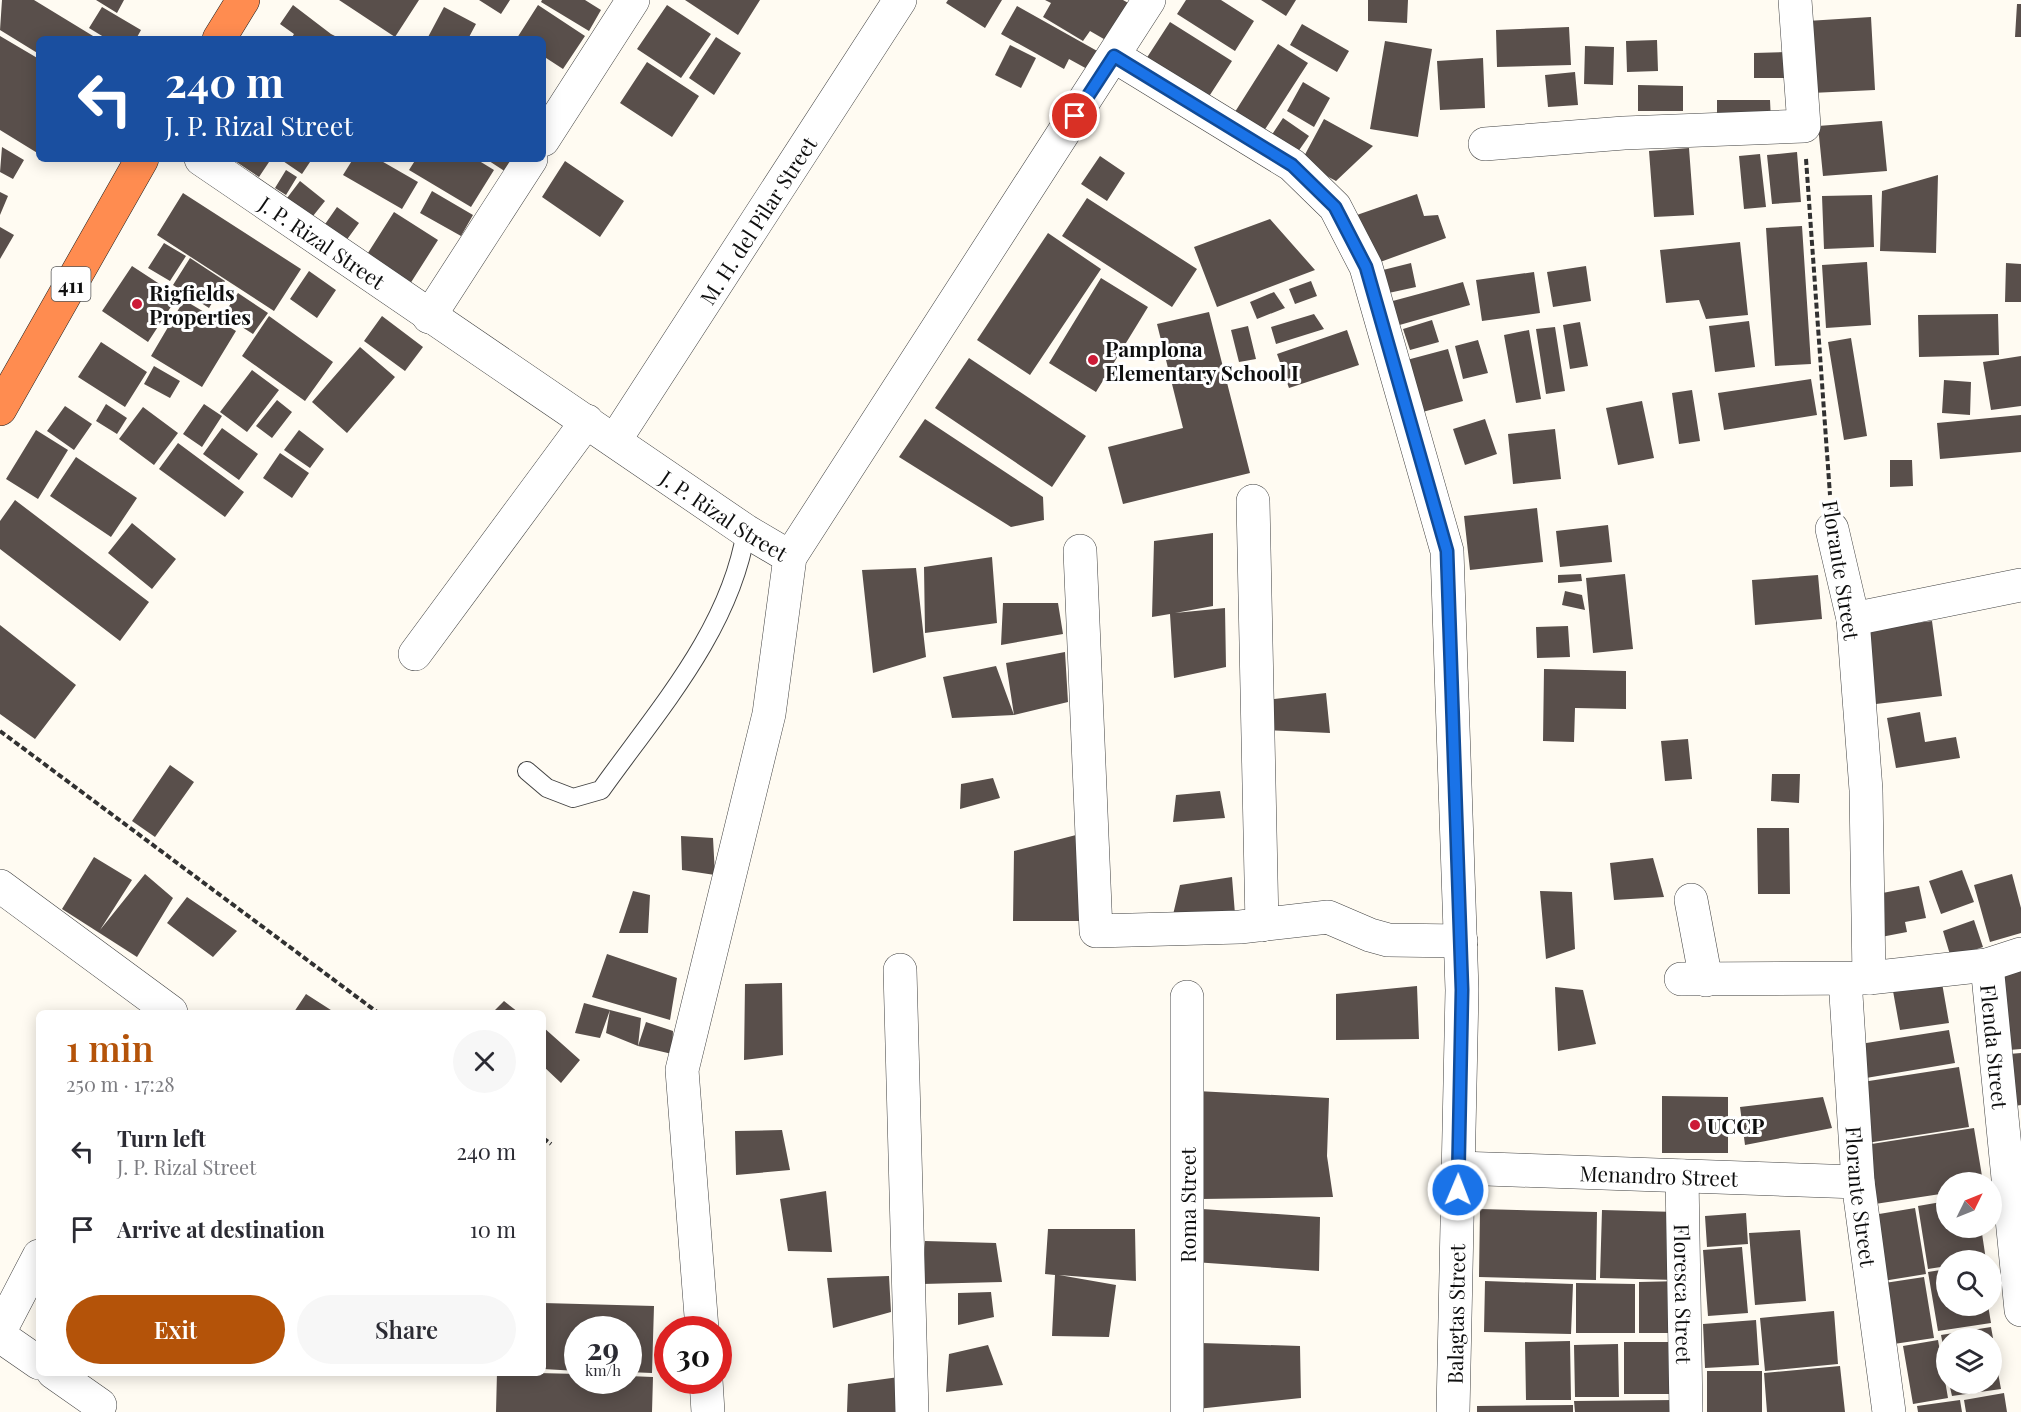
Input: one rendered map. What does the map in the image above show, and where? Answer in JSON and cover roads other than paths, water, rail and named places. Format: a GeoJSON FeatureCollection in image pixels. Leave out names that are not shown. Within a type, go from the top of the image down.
{"type":"FeatureCollection","features":[{"type":"Feature","properties":{"kind":"highway"},"geometry":{"type":"LineString","coordinates":[[221,36],[243,0]]}},
{"type":"Feature","properties":{"kind":"highway","name":"411"},"geometry":{"type":"LineString","coordinates":[[0,409],[140,162]]}},
{"type":"Feature","properties":{"kind":"street"},"geometry":{"type":"LineString","coordinates":[[546,135],[633,0]]}},
{"type":"Feature","properties":{"kind":"street","name":"M. H. del Pilar Street"},"geometry":{"type":"LineString","coordinates":[[615,440],[900,0]]}},
{"type":"Feature","properties":{"kind":"street","name":"J. P. Rizal Street"},"geometry":{"type":"LineString","coordinates":[[205,162],[429,317],[587,421],[746,531],[790,556],[1149,0]]}},
{"type":"Feature","properties":{"kind":"street"},"geometry":{"type":"LineString","coordinates":[[1485,144],[1624,133],[1804,126],[1795,0]]}},
{"type":"Feature","properties":{"kind":"street","name":"Balagtas Street"},"geometry":{"type":"LineString","coordinates":[[1114,56],[1292,165],[1335,207],[1366,267],[1447,551],[1461,941],[1453,1412]]}},
{"type":"Feature","properties":{"kind":"street"},"geometry":{"type":"LineString","coordinates":[[429,317],[529,162]]}},
{"type":"Feature","properties":{"kind":"street"},"geometry":{"type":"LineString","coordinates":[[415,654],[587,421]]}},
{"type":"Feature","properties":{"kind":"street"},"geometry":{"type":"LineString","coordinates":[[1253,501],[1262,926]]}},
{"type":"Feature","properties":{"kind":"street","name":"Florante Street"},"geometry":{"type":"LineString","coordinates":[[1832,529],[1853,619],[1866,790],[1857,978],[1858,1182],[1889,1412]]}},
{"type":"Feature","properties":{"kind":"street"},"geometry":{"type":"LineString","coordinates":[[1080,551],[1096,931],[1262,926],[1328,917],[1388,940],[1461,941]]}},
{"type":"Feature","properties":{"kind":"street"},"geometry":{"type":"LineString","coordinates":[[701,1316],[682,1070],[769,714],[790,556]]}},
{"type":"Feature","properties":{"kind":"street"},"geometry":{"type":"LineString","coordinates":[[1853,619],[2021,585]]}},
{"type":"Feature","properties":{"kind":"street"},"geometry":{"type":"LineString","coordinates":[[0,886],[168,1010]]}},
{"type":"Feature","properties":{"kind":"street"},"geometry":{"type":"LineString","coordinates":[[1691,900],[1693,980],[1857,978],[1988,965],[2021,954]]}},
{"type":"Feature","properties":{"kind":"street","name":"Flenda Street"},"geometry":{"type":"LineString","coordinates":[[1988,965],[2021,1310]]}},
{"type":"Feature","properties":{"kind":"street"},"geometry":{"type":"LineString","coordinates":[[900,970],[912,1412]]}},
{"type":"Feature","properties":{"kind":"street","name":"Roma Street"},"geometry":{"type":"LineString","coordinates":[[1187,997],[1187,1412]]}},
{"type":"Feature","properties":{"kind":"street","name":"Menandro Street"},"geometry":{"type":"LineString","coordinates":[[1458,1168],[1858,1182]]}},
{"type":"Feature","properties":{"kind":"street","name":"Floresca Street"},"geometry":{"type":"LineString","coordinates":[[1682,1176],[1686,1412]]}},
{"type":"Feature","properties":{"kind":"street"},"geometry":{"type":"LineString","coordinates":[[0,1331],[36,1262]]}},
{"type":"Feature","properties":{"kind":"street"},"geometry":{"type":"LineString","coordinates":[[0,1336],[36,1361]]}},
{"type":"Feature","properties":{"kind":"street"},"geometry":{"type":"LineString","coordinates":[[58,1376],[100,1406]]}},
{"type":"Feature","properties":{"kind":"street"},"geometry":{"type":"LineString","coordinates":[[707,1394],[708,1412]]}},
{"type":"Feature","properties":{"kind":"lane"},"geometry":{"type":"LineString","coordinates":[[527,771],[547,788],[573,798],[601,790],[712,632],[741,561],[746,531]]}},
{"type":"Feature","properties":{"kind":"place","name":"Rigfields Properties"},"geometry":{"type":"Point","coordinates":[137,304]}},
{"type":"Feature","properties":{"kind":"place","name":"Pamplona Elementary School I"},"geometry":{"type":"Point","coordinates":[1093,360]}},
{"type":"Feature","properties":{"kind":"place","name":"UCCP"},"geometry":{"type":"Point","coordinates":[1695,1125]}}]}
